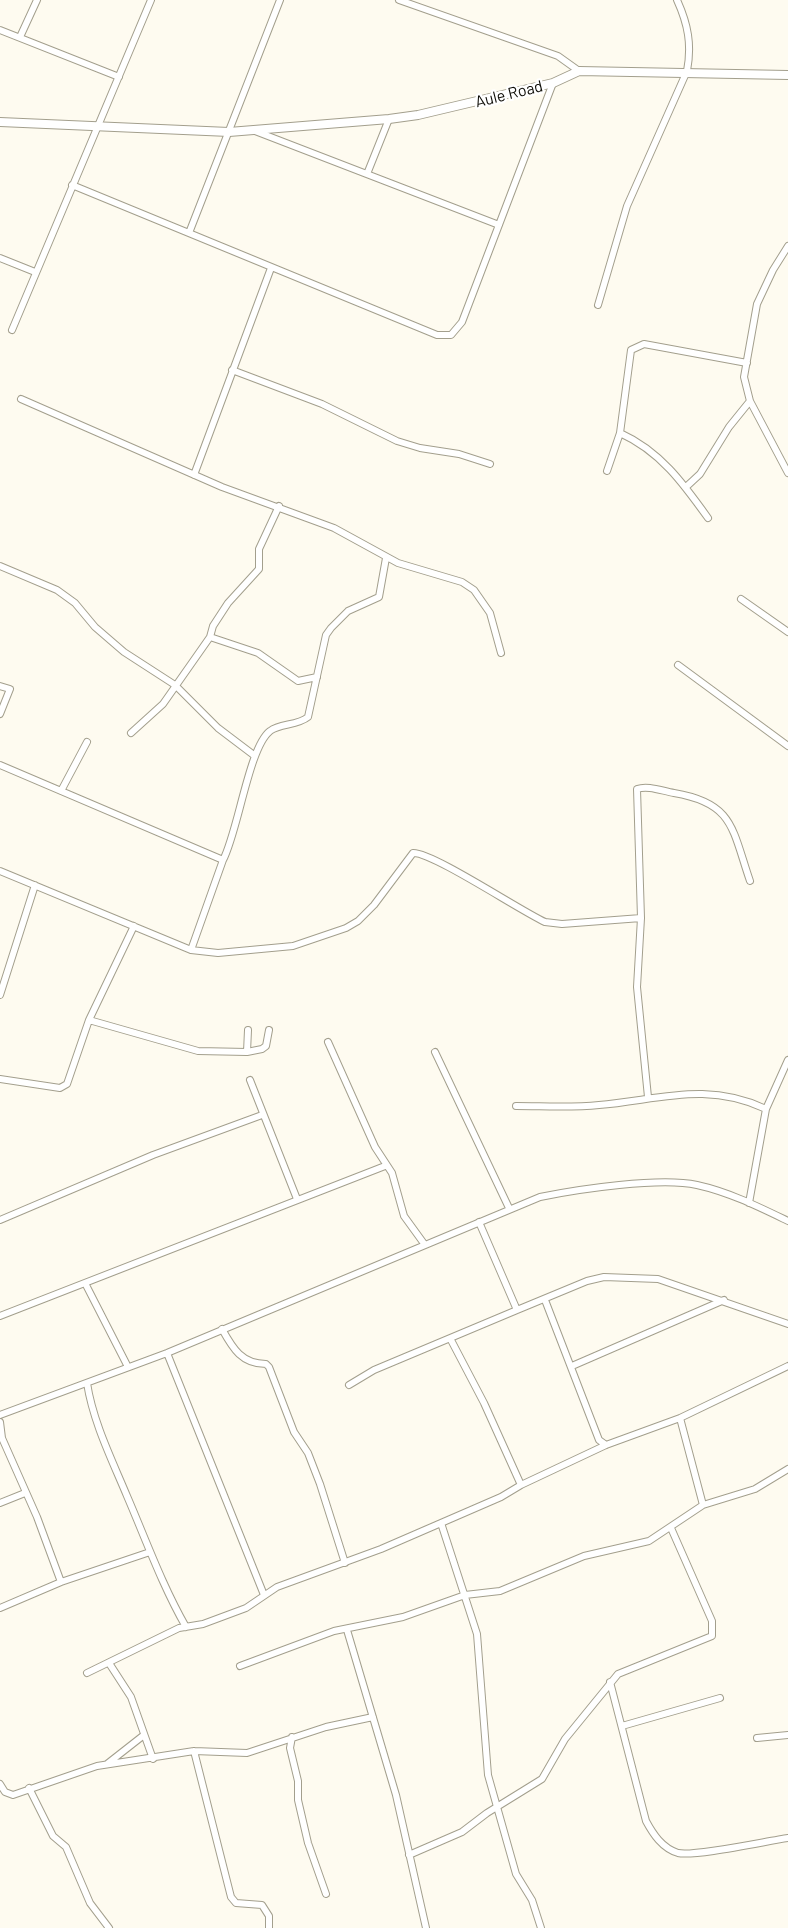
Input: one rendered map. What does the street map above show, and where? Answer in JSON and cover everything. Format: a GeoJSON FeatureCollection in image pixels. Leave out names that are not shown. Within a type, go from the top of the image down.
{"type":"FeatureCollection","features":[{"type":"Feature","properties":{"kind":"street"},"geometry":{"type":"LineString","coordinates":[[20,37],[37,0]]}},
{"type":"Feature","properties":{"kind":"street"},"geometry":{"type":"LineString","coordinates":[[12,330],[152,0]]}},
{"type":"Feature","properties":{"kind":"street"},"geometry":{"type":"LineString","coordinates":[[189,233],[280,0]]}},
{"type":"Feature","properties":{"kind":"street"},"geometry":{"type":"LineString","coordinates":[[399,0],[558,56],[579,71]]}},
{"type":"Feature","properties":{"kind":"street"},"geometry":{"type":"LineString","coordinates":[[598,305],[627,206],[687,71],[690,56],[689,35],[677,0]]}},
{"type":"Feature","properties":{"kind":"street"},"geometry":{"type":"LineString","coordinates":[[0,30],[119,77]]}},
{"type":"Feature","properties":{"kind":"street","name":"Aule Road"},"geometry":{"type":"LineString","coordinates":[[0,122],[98,128],[255,131],[389,119],[437,111],[553,83],[579,71],[687,71],[788,75]]}},
{"type":"Feature","properties":{"kind":"street"},"geometry":{"type":"LineString","coordinates":[[72,185],[437,335],[451,335],[462,322],[553,83]]}},
{"type":"Feature","properties":{"kind":"street"},"geometry":{"type":"LineString","coordinates":[[367,174],[389,119]]}},
{"type":"Feature","properties":{"kind":"street"},"geometry":{"type":"LineString","coordinates":[[255,131],[499,225]]}},
{"type":"Feature","properties":{"kind":"street"},"geometry":{"type":"LineString","coordinates":[[788,246],[773,270],[758,304],[744,386],[788,474]]}},
{"type":"Feature","properties":{"kind":"street"},"geometry":{"type":"LineString","coordinates":[[0,258],[35,272]]}},
{"type":"Feature","properties":{"kind":"street"},"geometry":{"type":"LineString","coordinates":[[194,475],[271,268]]}},
{"type":"Feature","properties":{"kind":"street"},"geometry":{"type":"LineString","coordinates":[[607,471],[620,433],[634,346],[644,344],[747,363]]}},
{"type":"Feature","properties":{"kind":"street"},"geometry":{"type":"LineString","coordinates":[[232,370],[322,404],[397,441],[420,448],[459,454],[490,464]]}},
{"type":"Feature","properties":{"kind":"street"},"geometry":{"type":"LineString","coordinates":[[21,399],[222,488],[279,506],[334,528],[386,558],[420,571],[452,577],[474,590],[490,614],[501,653]]}},
{"type":"Feature","properties":{"kind":"street"},"geometry":{"type":"LineString","coordinates":[[686,488],[700,474],[729,427],[750,401]]}},
{"type":"Feature","properties":{"kind":"street"},"geometry":{"type":"LineString","coordinates":[[620,433],[651,450],[666,463],[708,518]]}},
{"type":"Feature","properties":{"kind":"street"},"geometry":{"type":"LineString","coordinates":[[131,732],[158,709],[210,637],[213,626],[228,603],[259,569],[259,549],[279,506]]}},
{"type":"Feature","properties":{"kind":"street"},"geometry":{"type":"LineString","coordinates":[[191,950],[223,860],[231,844],[255,756],[272,729],[308,717],[327,635],[348,611],[379,597],[386,558]]}},
{"type":"Feature","properties":{"kind":"street"},"geometry":{"type":"LineString","coordinates":[[0,566],[57,590],[75,603],[91,623],[124,652],[176,685],[218,728],[255,756]]}},
{"type":"Feature","properties":{"kind":"street"},"geometry":{"type":"LineString","coordinates":[[741,599],[788,632]]}},
{"type":"Feature","properties":{"kind":"street"},"geometry":{"type":"LineString","coordinates":[[210,637],[258,652],[298,681],[317,677]]}},
{"type":"Feature","properties":{"kind":"street"},"geometry":{"type":"LineString","coordinates":[[678,665],[788,746]]}},
{"type":"Feature","properties":{"kind":"street"},"geometry":{"type":"LineString","coordinates":[[0,686],[9,689],[0,714]]}},
{"type":"Feature","properties":{"kind":"street"},"geometry":{"type":"LineString","coordinates":[[61,791],[87,742]]}},
{"type":"Feature","properties":{"kind":"street"},"geometry":{"type":"LineString","coordinates":[[0,765],[223,860]]}},
{"type":"Feature","properties":{"kind":"street"},"geometry":{"type":"LineString","coordinates":[[648,1097],[637,987],[641,918],[635,792],[639,788],[692,796],[716,806],[730,823],[750,881]]}},
{"type":"Feature","properties":{"kind":"street"},"geometry":{"type":"LineString","coordinates":[[0,871],[191,950],[218,953],[293,946],[326,937],[358,921],[374,905],[412,853],[418,853],[445,866],[545,922],[562,924],[641,918]]}},
{"type":"Feature","properties":{"kind":"street"},"geometry":{"type":"LineString","coordinates":[[0,995],[2,982],[35,885]]}},
{"type":"Feature","properties":{"kind":"street"},"geometry":{"type":"LineString","coordinates":[[0,1081],[64,1088],[89,1020],[134,926]]}},
{"type":"Feature","properties":{"kind":"street"},"geometry":{"type":"LineString","coordinates":[[89,1020],[198,1051],[247,1052],[266,1046],[269,1030]]}},
{"type":"Feature","properties":{"kind":"street"},"geometry":{"type":"LineString","coordinates":[[247,1052],[248,1030]]}},
{"type":"Feature","properties":{"kind":"street"},"geometry":{"type":"LineString","coordinates":[[328,1042],[385,1166],[392,1173],[404,1216],[425,1245]]}},
{"type":"Feature","properties":{"kind":"street"},"geometry":{"type":"LineString","coordinates":[[435,1052],[509,1208]]}},
{"type":"Feature","properties":{"kind":"street"},"geometry":{"type":"LineString","coordinates":[[749,1203],[766,1108],[788,1060]]}},
{"type":"Feature","properties":{"kind":"street"},"geometry":{"type":"LineString","coordinates":[[250,1080],[297,1199]]}},
{"type":"Feature","properties":{"kind":"street"},"geometry":{"type":"LineString","coordinates":[[516,1106],[597,1105],[689,1093],[751,1101],[766,1108]]}},
{"type":"Feature","properties":{"kind":"street"},"geometry":{"type":"LineString","coordinates":[[0,1220],[153,1155],[262,1115]]}},
{"type":"Feature","properties":{"kind":"street"},"geometry":{"type":"LineString","coordinates":[[0,1316],[385,1166]]}},
{"type":"Feature","properties":{"kind":"street"},"geometry":{"type":"LineString","coordinates":[[0,1415],[167,1353],[509,1208],[540,1197],[571,1191],[661,1183],[694,1185],[749,1203],[788,1221]]}},
{"type":"Feature","properties":{"kind":"street"},"geometry":{"type":"LineString","coordinates":[[479,1222],[517,1310]]}},
{"type":"Feature","properties":{"kind":"street"},"geometry":{"type":"LineString","coordinates":[[349,1385],[374,1371],[587,1281],[621,1276],[658,1279],[788,1324]]}},
{"type":"Feature","properties":{"kind":"street"},"geometry":{"type":"LineString","coordinates":[[85,1283],[128,1367]]}},
{"type":"Feature","properties":{"kind":"street"},"geometry":{"type":"LineString","coordinates":[[545,1300],[599,1440],[606,1445]]}},
{"type":"Feature","properties":{"kind":"street"},"geometry":{"type":"LineString","coordinates":[[572,1366],[724,1300]]}},
{"type":"Feature","properties":{"kind":"street"},"geometry":{"type":"LineString","coordinates":[[222,1329],[231,1346],[243,1356],[254,1364],[266,1364],[269,1367],[294,1432],[308,1453],[345,1563]]}},
{"type":"Feature","properties":{"kind":"street"},"geometry":{"type":"LineString","coordinates":[[451,1340],[484,1403],[520,1485]]}},
{"type":"Feature","properties":{"kind":"street"},"geometry":{"type":"LineString","coordinates":[[167,1353],[264,1595]]}},
{"type":"Feature","properties":{"kind":"street"},"geometry":{"type":"LineString","coordinates":[[87,1673],[186,1627],[203,1624],[246,1608],[286,1582],[345,1563],[501,1497],[520,1485],[606,1445],[680,1418],[788,1366]]}},
{"type":"Feature","properties":{"kind":"street"},"geometry":{"type":"LineString","coordinates":[[87,1383],[105,1442],[161,1580],[186,1627]]}},
{"type":"Feature","properties":{"kind":"street"},"geometry":{"type":"LineString","coordinates":[[680,1418],[703,1505]]}},
{"type":"Feature","properties":{"kind":"street"},"geometry":{"type":"LineString","coordinates":[[0,1422],[2,1438],[61,1582]]}},
{"type":"Feature","properties":{"kind":"street"},"geometry":{"type":"LineString","coordinates":[[240,1666],[334,1631],[348,1630],[403,1617],[465,1595],[500,1591],[520,1585],[572,1560],[649,1541],[703,1505],[755,1489],[788,1468]]}},
{"type":"Feature","properties":{"kind":"street"},"geometry":{"type":"LineString","coordinates":[[0,1503],[25,1493]]}},
{"type":"Feature","properties":{"kind":"street"},"geometry":{"type":"LineString","coordinates":[[441,1523],[477,1634],[486,1767],[516,1874],[532,1900],[541,1928]]}},
{"type":"Feature","properties":{"kind":"street"},"geometry":{"type":"LineString","coordinates":[[409,1855],[462,1832],[497,1806],[542,1779],[565,1739],[618,1674],[712,1636],[712,1621],[671,1528]]}},
{"type":"Feature","properties":{"kind":"street"},"geometry":{"type":"LineString","coordinates":[[0,1608],[61,1582],[150,1552]]}},
{"type":"Feature","properties":{"kind":"street"},"geometry":{"type":"LineString","coordinates":[[348,1630],[373,1717],[426,1928]]}},
{"type":"Feature","properties":{"kind":"street"},"geometry":{"type":"LineString","coordinates":[[109,1663],[127,1690],[153,1759]]}},
{"type":"Feature","properties":{"kind":"street"},"geometry":{"type":"LineString","coordinates":[[610,1682],[646,1821],[654,1835],[666,1848],[684,1854],[788,1840]]}},
{"type":"Feature","properties":{"kind":"street"},"geometry":{"type":"LineString","coordinates":[[622,1726],[720,1698]]}},
{"type":"Feature","properties":{"kind":"street"},"geometry":{"type":"LineString","coordinates":[[0,1784],[5,1792],[13,1795],[106,1764],[153,1759],[194,1751],[247,1753],[292,1737],[373,1717]]}},
{"type":"Feature","properties":{"kind":"street"},"geometry":{"type":"LineString","coordinates":[[106,1764],[144,1736]]}},
{"type":"Feature","properties":{"kind":"street"},"geometry":{"type":"LineString","coordinates":[[757,1738],[788,1736]]}},
{"type":"Feature","properties":{"kind":"street"},"geometry":{"type":"LineString","coordinates":[[292,1737],[290,1748],[298,1781],[298,1800],[308,1843],[326,1894]]}},
{"type":"Feature","properties":{"kind":"street"},"geometry":{"type":"LineString","coordinates":[[194,1751],[231,1897],[236,1903],[262,1905],[269,1916],[269,1928]]}},
{"type":"Feature","properties":{"kind":"street"},"geometry":{"type":"LineString","coordinates":[[29,1788],[49,1831],[66,1847],[91,1905],[109,1928]]}}]}
